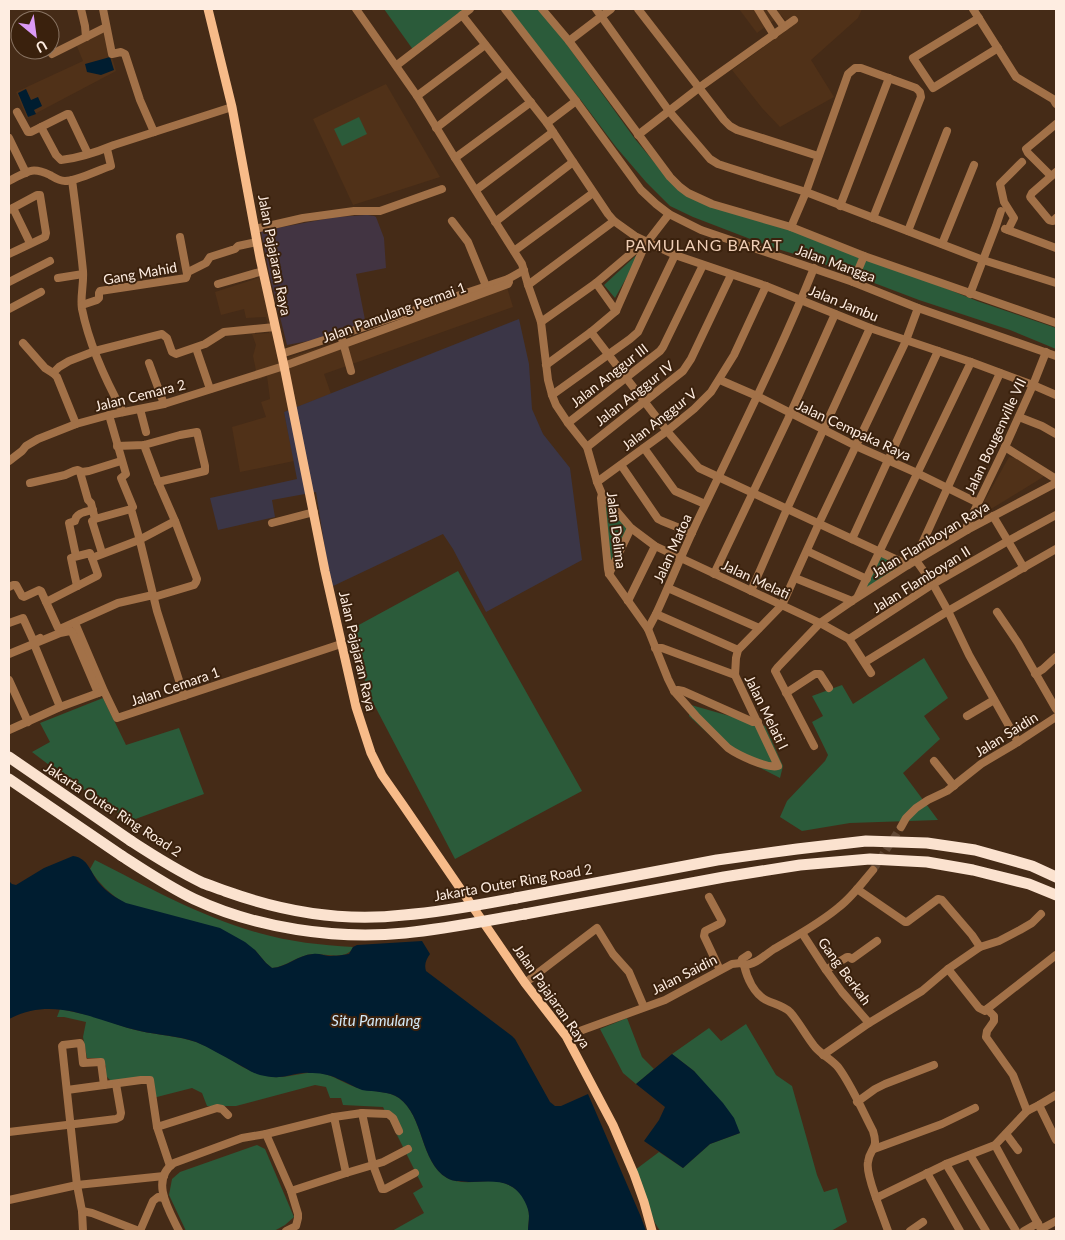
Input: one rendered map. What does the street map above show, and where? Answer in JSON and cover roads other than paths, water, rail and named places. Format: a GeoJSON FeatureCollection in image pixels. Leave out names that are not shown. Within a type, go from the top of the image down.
{"type":"FeatureCollection","features":[{"type":"Feature","properties":{"kind":"highway","name":"Jakarta Outer Ring Road 2"},"geometry":{"type":"LineString","coordinates":[[10,758],[131,841],[203,883],[248,899],[326,916],[402,916],[516,898],[717,860],[866,841],[927,843],[975,850],[1032,866],[1056,877]]}},
{"type":"Feature","properties":{"kind":"highway"},"geometry":{"type":"LineString","coordinates":[[9,779],[122,856],[193,898],[238,916],[288,928],[325,934],[404,933],[464,925],[800,864],[870,859],[927,862],[973,870],[1029,884],[1056,895]]}},
{"type":"Feature","properties":{"kind":"main road","name":"Jalan Pajajaran Raya"},"geometry":{"type":"LineString","coordinates":[[208,9],[232,107],[257,242],[314,512],[324,571],[363,731],[371,753],[382,774],[525,982],[566,1036],[613,1124],[634,1174],[652,1231]]}},
{"type":"Feature","properties":{"kind":"street"},"geometry":{"type":"LineString","coordinates":[[80,9],[86,37]]}},
{"type":"Feature","properties":{"kind":"street"},"geometry":{"type":"LineString","coordinates":[[103,9],[112,54],[122,52],[128,58],[140,100],[154,132]]}},
{"type":"Feature","properties":{"kind":"street"},"geometry":{"type":"LineString","coordinates":[[356,9],[417,96],[522,264],[541,322],[548,380],[552,395],[568,423],[587,447]]}},
{"type":"Feature","properties":{"kind":"street"},"geometry":{"type":"LineString","coordinates":[[396,65],[470,9]]}},
{"type":"Feature","properties":{"kind":"street","name":"Jalan Mangga"},"geometry":{"type":"LineString","coordinates":[[506,9],[641,190],[669,214],[694,227],[814,268],[918,308],[1056,356]]}},
{"type":"Feature","properties":{"kind":"street"},"geometry":{"type":"LineString","coordinates":[[542,9],[569,41],[670,177],[688,194],[712,204],[791,227],[864,256],[1056,323]]}},
{"type":"Feature","properties":{"kind":"street"},"geometry":{"type":"LineString","coordinates":[[596,9],[669,110],[703,152],[718,164],[806,192],[983,260],[1056,283]]}},
{"type":"Feature","properties":{"kind":"street"},"geometry":{"type":"LineString","coordinates":[[569,41],[610,9]]}},
{"type":"Feature","properties":{"kind":"street"},"geometry":{"type":"LineString","coordinates":[[638,9],[730,126],[737,130],[818,156]]}},
{"type":"Feature","properties":{"kind":"street"},"geometry":{"type":"LineString","coordinates":[[758,9],[774,35]]}},
{"type":"Feature","properties":{"kind":"street"},"geometry":{"type":"LineString","coordinates":[[771,9],[784,27]]}},
{"type":"Feature","properties":{"kind":"street"},"geometry":{"type":"LineString","coordinates":[[973,9],[1016,77],[1055,100]]}},
{"type":"Feature","properties":{"kind":"street","name":"Jalan Jambu"},"geometry":{"type":"LineString","coordinates":[[462,15],[547,123],[608,214],[614,221],[635,236],[674,255],[766,286],[870,328],[938,350],[1056,395]]}},
{"type":"Feature","properties":{"kind":"street"},"geometry":{"type":"LineString","coordinates":[[979,18],[912,58],[932,88],[998,48]]}},
{"type":"Feature","properties":{"kind":"street"},"geometry":{"type":"LineString","coordinates":[[638,135],[700,87],[794,20]]}},
{"type":"Feature","properties":{"kind":"street"},"geometry":{"type":"LineString","coordinates":[[60,50],[106,26]]}},
{"type":"Feature","properties":{"kind":"street"},"geometry":{"type":"LineString","coordinates":[[417,96],[485,45]]}},
{"type":"Feature","properties":{"kind":"street"},"geometry":{"type":"LineString","coordinates":[[791,227],[806,192],[848,74],[855,68],[861,68],[916,88],[920,92],[921,97],[873,218]]}},
{"type":"Feature","properties":{"kind":"street"},"geometry":{"type":"LineString","coordinates":[[436,128],[507,72]]}},
{"type":"Feature","properties":{"kind":"street"},"geometry":{"type":"LineString","coordinates":[[840,206],[889,78]]}},
{"type":"Feature","properties":{"kind":"street"},"geometry":{"type":"LineString","coordinates":[[547,123],[576,101]]}},
{"type":"Feature","properties":{"kind":"street"},"geometry":{"type":"LineString","coordinates":[[455,158],[531,102]]}},
{"type":"Feature","properties":{"kind":"street"},"geometry":{"type":"LineString","coordinates":[[41,127],[58,159],[71,159],[107,149],[114,145],[232,107]]}},
{"type":"Feature","properties":{"kind":"street"},"geometry":{"type":"LineString","coordinates":[[16,112],[28,132],[69,114],[88,154]]}},
{"type":"Feature","properties":{"kind":"street"},"geometry":{"type":"LineString","coordinates":[[1056,124],[1026,149],[1028,153],[1054,174],[1032,193],[1030,197],[1049,220],[1056,218]]}},
{"type":"Feature","properties":{"kind":"street"},"geometry":{"type":"LineString","coordinates":[[908,231],[947,131]]}},
{"type":"Feature","properties":{"kind":"street"},"geometry":{"type":"LineString","coordinates":[[476,190],[553,132]]}},
{"type":"Feature","properties":{"kind":"street"},"geometry":{"type":"LineString","coordinates":[[9,138],[26,172]]}},
{"type":"Feature","properties":{"kind":"street"},"geometry":{"type":"LineString","coordinates":[[9,180],[31,170],[40,170],[58,180],[72,180],[110,166],[107,149]]}},
{"type":"Feature","properties":{"kind":"street"},"geometry":{"type":"LineString","coordinates":[[495,222],[573,162]]}},
{"type":"Feature","properties":{"kind":"street"},"geometry":{"type":"LineString","coordinates":[[1008,230],[1014,218],[1004,202],[1000,184],[1022,162]]}},
{"type":"Feature","properties":{"kind":"street"},"geometry":{"type":"LineString","coordinates":[[942,244],[974,165]]}},
{"type":"Feature","properties":{"kind":"street"},"geometry":{"type":"LineString","coordinates":[[72,180],[83,274],[82,305],[85,320],[111,390],[123,412]]}},
{"type":"Feature","properties":{"kind":"street"},"geometry":{"type":"LineString","coordinates":[[255,229],[303,218],[354,211],[380,211],[442,189]]}},
{"type":"Feature","properties":{"kind":"street"},"geometry":{"type":"LineString","coordinates":[[514,251],[593,193]]}},
{"type":"Feature","properties":{"kind":"street"},"geometry":{"type":"LineString","coordinates":[[9,254],[46,235],[40,196],[37,195],[11,209],[30,243]]}},
{"type":"Feature","properties":{"kind":"street"},"geometry":{"type":"LineString","coordinates":[[970,294],[1001,211]]}},
{"type":"Feature","properties":{"kind":"street"},"geometry":{"type":"LineString","coordinates":[[546,365],[616,311],[646,243],[669,214]]}},
{"type":"Feature","properties":{"kind":"street"},"geometry":{"type":"LineString","coordinates":[[452,221],[468,242],[486,286]]}},
{"type":"Feature","properties":{"kind":"street"},"geometry":{"type":"LineString","coordinates":[[528,285],[614,221]]}},
{"type":"Feature","properties":{"kind":"street"},"geometry":{"type":"LineString","coordinates":[[996,226],[1056,248]]}},
{"type":"Feature","properties":{"kind":"street"},"geometry":{"type":"LineString","coordinates":[[180,237],[187,274]]}},
{"type":"Feature","properties":{"kind":"street","name":"Gang Mahid"},"geometry":{"type":"LineString","coordinates":[[82,305],[97,300],[100,291],[184,279],[188,272],[206,263],[210,257],[231,251],[238,246],[257,242]]}},
{"type":"Feature","properties":{"kind":"street"},"geometry":{"type":"LineString","coordinates":[[541,322],[596,283],[634,250],[646,243]]}},
{"type":"Feature","properties":{"kind":"street"},"geometry":{"type":"LineString","coordinates":[[552,395],[638,332],[674,255]]}},
{"type":"Feature","properties":{"kind":"street"},"geometry":{"type":"LineString","coordinates":[[853,282],[864,256]]}},
{"type":"Feature","properties":{"kind":"street"},"geometry":{"type":"LineString","coordinates":[[9,282],[50,261]]}},
{"type":"Feature","properties":{"kind":"street","name":"Jalan Anggur III"},"geometry":{"type":"LineString","coordinates":[[568,423],[664,347],[703,265]]}},
{"type":"Feature","properties":{"kind":"street"},"geometry":{"type":"LineString","coordinates":[[757,396],[814,268]]}},
{"type":"Feature","properties":{"kind":"street"},"geometry":{"type":"LineString","coordinates":[[281,354],[436,307],[508,279],[524,270]]}},
{"type":"Feature","properties":{"kind":"street"},"geometry":{"type":"LineString","coordinates":[[218,284],[264,271]]}},
{"type":"Feature","properties":{"kind":"street"},"geometry":{"type":"LineString","coordinates":[[58,278],[83,274]]}},
{"type":"Feature","properties":{"kind":"street","name":"Jalan Anggur IV"},"geometry":{"type":"LineString","coordinates":[[587,447],[676,378],[687,366],[731,275]]}},
{"type":"Feature","properties":{"kind":"street","name":"Jalan Pamulang Permai 1"},"geometry":{"type":"LineString","coordinates":[[436,307],[508,284],[508,279]]}},
{"type":"Feature","properties":{"kind":"street"},"geometry":{"type":"LineString","coordinates":[[596,283],[616,311]]}},
{"type":"Feature","properties":{"kind":"street","name":"Jalan Anggur V"},"geometry":{"type":"LineString","coordinates":[[598,482],[667,431],[707,397],[720,380],[734,355],[766,286]]}},
{"type":"Feature","properties":{"kind":"street"},"geometry":{"type":"LineString","coordinates":[[9,309],[42,292]]}},
{"type":"Feature","properties":{"kind":"street"},"geometry":{"type":"LineString","coordinates":[[656,614],[738,650],[782,605],[818,524],[906,340],[918,308]]}},
{"type":"Feature","properties":{"kind":"street"},"geometry":{"type":"LineString","coordinates":[[714,574],[835,314]]}},
{"type":"Feature","properties":{"kind":"street","name":"Jalan Pamulang Permai 1"},"geometry":{"type":"LineString","coordinates":[[284,366],[344,344],[409,316]]}},
{"type":"Feature","properties":{"kind":"street"},"geometry":{"type":"LineString","coordinates":[[54,373],[59,367],[70,361],[95,351],[162,334],[167,338],[172,352],[176,354],[196,348],[224,332],[275,327]]}},
{"type":"Feature","properties":{"kind":"street"},"geometry":{"type":"LineString","coordinates":[[751,591],[870,328]]}},
{"type":"Feature","properties":{"kind":"street"},"geometry":{"type":"LineString","coordinates":[[591,332],[667,431],[696,465],[704,471],[908,565]]}},
{"type":"Feature","properties":{"kind":"street"},"geometry":{"type":"LineString","coordinates":[[340,335],[351,371]]}},
{"type":"Feature","properties":{"kind":"street"},"geometry":{"type":"LineString","coordinates":[[23,343],[57,377],[76,424]]}},
{"type":"Feature","properties":{"kind":"street"},"geometry":{"type":"LineString","coordinates":[[196,348],[210,389]]}},
{"type":"Feature","properties":{"kind":"street"},"geometry":{"type":"LineString","coordinates":[[852,539],[938,350]]}},
{"type":"Feature","properties":{"kind":"street","name":"Jalan Bougenville VII"},"geometry":{"type":"LineString","coordinates":[[967,530],[967,526],[1019,417],[1046,352]]}},
{"type":"Feature","properties":{"kind":"street"},"geometry":{"type":"LineString","coordinates":[[795,578],[855,600],[867,579],[971,362]]}},
{"type":"Feature","properties":{"kind":"street"},"geometry":{"type":"LineString","coordinates":[[149,363],[164,404]]}},
{"type":"Feature","properties":{"kind":"street","name":"Jalan Cemara 2"},"geometry":{"type":"LineString","coordinates":[[9,461],[22,452],[26,446],[38,439],[76,424],[164,404],[284,366]]}},
{"type":"Feature","properties":{"kind":"street"},"geometry":{"type":"LineString","coordinates":[[1000,374],[916,560],[933,584],[969,655],[1018,742]]}},
{"type":"Feature","properties":{"kind":"street","name":"Jalan Cempaka Raya"},"geometry":{"type":"LineString","coordinates":[[720,380],[757,396],[856,446],[917,472],[978,503]]}},
{"type":"Feature","properties":{"kind":"street","name":"Jalan Matoa"},"geometry":{"type":"LineString","coordinates":[[648,629],[757,396]]}},
{"type":"Feature","properties":{"kind":"street"},"geometry":{"type":"LineString","coordinates":[[140,409],[146,432]]}},
{"type":"Feature","properties":{"kind":"street"},"geometry":{"type":"LineString","coordinates":[[109,415],[126,475],[121,478],[133,507],[131,509],[154,596],[156,611],[184,696]]}},
{"type":"Feature","properties":{"kind":"street"},"geometry":{"type":"LineString","coordinates":[[1019,417],[1056,434]]}},
{"type":"Feature","properties":{"kind":"street"},"geometry":{"type":"LineString","coordinates":[[117,446],[144,445],[195,432],[198,434],[205,471],[158,482]]}},
{"type":"Feature","properties":{"kind":"street"},"geometry":{"type":"LineString","coordinates":[[9,623],[22,618],[34,641],[118,603],[194,585],[197,581],[175,520],[144,445]]}},
{"type":"Feature","properties":{"kind":"street","name":"Jalan Delima"},"geometry":{"type":"LineString","coordinates":[[587,447],[602,494],[609,574],[648,629]]}},
{"type":"Feature","properties":{"kind":"street"},"geometry":{"type":"LineString","coordinates":[[1005,447],[1056,479]]}},
{"type":"Feature","properties":{"kind":"street"},"geometry":{"type":"LineString","coordinates":[[644,448],[675,491],[705,504]]}},
{"type":"Feature","properties":{"kind":"street"},"geometry":{"type":"LineString","coordinates":[[30,483],[78,470],[80,472],[89,471],[121,461]]}},
{"type":"Feature","properties":{"kind":"street"},"geometry":{"type":"LineString","coordinates":[[621,465],[658,518],[692,534]]}},
{"type":"Feature","properties":{"kind":"street"},"geometry":{"type":"LineString","coordinates":[[80,472],[93,510],[95,519],[92,521],[102,553]]}},
{"type":"Feature","properties":{"kind":"street","name":"Jalan Flamboyan Raya"},"geometry":{"type":"LineString","coordinates":[[786,693],[776,671],[820,623],[916,560],[967,530],[1056,483]]}},
{"type":"Feature","properties":{"kind":"street","name":"Jalan Melati"},"geometry":{"type":"LineString","coordinates":[[602,494],[631,528],[655,546],[820,623],[849,639]]}},
{"type":"Feature","properties":{"kind":"street"},"geometry":{"type":"LineString","coordinates":[[95,519],[131,509]]}},
{"type":"Feature","properties":{"kind":"street"},"geometry":{"type":"LineString","coordinates":[[76,556],[69,523],[74,521],[78,514],[93,510]]}},
{"type":"Feature","properties":{"kind":"street"},"geometry":{"type":"LineString","coordinates":[[272,523],[314,512]]}},
{"type":"Feature","properties":{"kind":"street","name":"Jalan Flamboyan II"},"geometry":{"type":"LineString","coordinates":[[849,639],[933,584],[1056,515]]}},
{"type":"Feature","properties":{"kind":"street"},"geometry":{"type":"LineString","coordinates":[[993,516],[1024,568]]}},
{"type":"Feature","properties":{"kind":"street"},"geometry":{"type":"LineString","coordinates":[[92,558],[140,540],[175,520]]}},
{"type":"Feature","properties":{"kind":"street"},"geometry":{"type":"LineString","coordinates":[[609,574],[631,528]]}},
{"type":"Feature","properties":{"kind":"street"},"geometry":{"type":"LineString","coordinates":[[628,601],[655,546]]}},
{"type":"Feature","properties":{"kind":"street"},"geometry":{"type":"LineString","coordinates":[[865,662],[948,611],[1056,549]]}},
{"type":"Feature","properties":{"kind":"street"},"geometry":{"type":"LineString","coordinates":[[807,551],[867,579]]}},
{"type":"Feature","properties":{"kind":"street"},"geometry":{"type":"LineString","coordinates":[[46,602],[78,586],[97,576],[90,553],[71,559],[78,586]]}},
{"type":"Feature","properties":{"kind":"street"},"geometry":{"type":"LineString","coordinates":[[9,587],[16,585],[24,597],[40,590],[60,629]]}},
{"type":"Feature","properties":{"kind":"street"},"geometry":{"type":"LineString","coordinates":[[668,588],[759,628]]}},
{"type":"Feature","properties":{"kind":"street"},"geometry":{"type":"LineString","coordinates":[[997,612],[1021,648],[1056,709]]}},
{"type":"Feature","properties":{"kind":"street","name":"Jalan Cemara 1"},"geometry":{"type":"LineString","coordinates":[[75,623],[101,692],[117,718],[341,644]]}},
{"type":"Feature","properties":{"kind":"street","name":"Jalan Melati I"},"geometry":{"type":"LineString","coordinates":[[648,629],[674,691],[696,716],[733,752],[763,765],[777,767],[778,764],[735,675],[738,650]]}},
{"type":"Feature","properties":{"kind":"street"},"geometry":{"type":"LineString","coordinates":[[9,654],[68,631],[72,632],[101,692],[60,707],[9,730]]}},
{"type":"Feature","properties":{"kind":"street"},"geometry":{"type":"LineString","coordinates":[[849,639],[871,673]]}},
{"type":"Feature","properties":{"kind":"street"},"geometry":{"type":"LineString","coordinates":[[34,644],[60,707]]}},
{"type":"Feature","properties":{"kind":"street"},"geometry":{"type":"LineString","coordinates":[[655,648],[662,648],[735,675]]}},
{"type":"Feature","properties":{"kind":"street"},"geometry":{"type":"LineString","coordinates":[[1035,674],[1056,657]]}},
{"type":"Feature","properties":{"kind":"street"},"geometry":{"type":"LineString","coordinates":[[814,746],[786,693],[816,674],[822,676],[829,688]]}},
{"type":"Feature","properties":{"kind":"street"},"geometry":{"type":"LineString","coordinates":[[9,680],[28,722]]}},
{"type":"Feature","properties":{"kind":"street"},"geometry":{"type":"LineString","coordinates":[[674,691],[683,690],[753,722],[758,722]]}},
{"type":"Feature","properties":{"kind":"street"},"geometry":{"type":"LineString","coordinates":[[967,716],[994,700]]}},
{"type":"Feature","properties":{"kind":"street","name":"Jalan Saidin"},"geometry":{"type":"LineString","coordinates":[[901,827],[906,818],[916,808],[954,786],[981,764],[1056,717]]}},
{"type":"Feature","properties":{"kind":"street"},"geometry":{"type":"LineString","coordinates":[[934,760],[954,786]]}},
{"type":"Feature","properties":{"kind":"street","name":"Jalan Saidin"},"geometry":{"type":"LineString","coordinates":[[566,1036],[665,1000],[732,964],[748,965],[756,961],[838,908],[873,870]]}},
{"type":"Feature","properties":{"kind":"street"},"geometry":{"type":"LineString","coordinates":[[857,889],[905,922],[908,922],[938,899],[942,900],[980,947]]}},
{"type":"Feature","properties":{"kind":"street"},"geometry":{"type":"LineString","coordinates":[[709,897],[722,922],[705,931],[704,936],[720,970]]}},
{"type":"Feature","properties":{"kind":"street"},"geometry":{"type":"LineString","coordinates":[[823,1055],[868,1023],[913,996],[980,947],[999,941],[1020,930],[1042,914]]}},
{"type":"Feature","properties":{"kind":"street"},"geometry":{"type":"LineString","coordinates":[[525,982],[597,928],[613,954],[629,972],[644,1007]]}},
{"type":"Feature","properties":{"kind":"street","name":"Gang Berkah"},"geometry":{"type":"LineString","coordinates":[[802,933],[826,970],[868,1023]]}},
{"type":"Feature","properties":{"kind":"street"},"geometry":{"type":"LineString","coordinates":[[826,970],[847,957],[852,959],[877,941]]}},
{"type":"Feature","properties":{"kind":"street"},"geometry":{"type":"LineString","coordinates":[[748,955],[742,959],[742,964],[756,992],[790,1012],[814,1045],[836,1065],[858,1102],[876,1139],[874,1150]]}},
{"type":"Feature","properties":{"kind":"street"},"geometry":{"type":"LineString","coordinates":[[948,969],[979,1008],[985,1010],[1056,955]]}},
{"type":"Feature","properties":{"kind":"street"},"geometry":{"type":"LineString","coordinates":[[987,1009],[994,1016],[994,1021],[987,1031],[986,1037],[1013,1075],[1027,1110]]}},
{"type":"Feature","properties":{"kind":"street"},"geometry":{"type":"LineString","coordinates":[[84,1231],[62,1046],[64,1044],[81,1044],[83,1063],[101,1062],[104,1085]]}},
{"type":"Feature","properties":{"kind":"street"},"geometry":{"type":"LineString","coordinates":[[858,1102],[880,1086],[934,1065]]}},
{"type":"Feature","properties":{"kind":"street"},"geometry":{"type":"LineString","coordinates":[[67,1090],[150,1080],[157,1127],[170,1166]]}},
{"type":"Feature","properties":{"kind":"street"},"geometry":{"type":"LineString","coordinates":[[9,1132],[116,1119],[120,1117],[121,1113],[116,1084]]}},
{"type":"Feature","properties":{"kind":"street"},"geometry":{"type":"LineString","coordinates":[[876,1198],[946,1164],[995,1145],[1027,1110],[1040,1105],[1056,1095]]}},
{"type":"Feature","properties":{"kind":"street"},"geometry":{"type":"LineString","coordinates":[[1040,1105],[1056,1140]]}},
{"type":"Feature","properties":{"kind":"street"},"geometry":{"type":"LineString","coordinates":[[157,1127],[217,1108],[222,1109],[228,1115]]}},
{"type":"Feature","properties":{"kind":"street"},"geometry":{"type":"LineString","coordinates":[[888,1231],[876,1198],[867,1163],[870,1154],[874,1150],[942,1124],[974,1108]]}},
{"type":"Feature","properties":{"kind":"street"},"geometry":{"type":"LineString","coordinates":[[362,1113],[373,1165],[380,1187],[384,1189],[415,1173]]}},
{"type":"Feature","properties":{"kind":"street"},"geometry":{"type":"LineString","coordinates":[[179,1231],[164,1198],[162,1184],[164,1176],[174,1163],[242,1138],[334,1117],[362,1113],[388,1114],[392,1117],[399,1131]]}},
{"type":"Feature","properties":{"kind":"street"},"geometry":{"type":"LineString","coordinates":[[334,1117],[346,1173]]}},
{"type":"Feature","properties":{"kind":"street"},"geometry":{"type":"LineString","coordinates":[[266,1134],[291,1191],[298,1218],[297,1229],[286,1231]]}},
{"type":"Feature","properties":{"kind":"street"},"geometry":{"type":"LineString","coordinates":[[1006,1134],[1018,1150]]}},
{"type":"Feature","properties":{"kind":"street"},"geometry":{"type":"LineString","coordinates":[[995,1145],[1040,1228]]}},
{"type":"Feature","properties":{"kind":"street"},"geometry":{"type":"LineString","coordinates":[[291,1191],[383,1162],[408,1149]]}},
{"type":"Feature","properties":{"kind":"street"},"geometry":{"type":"LineString","coordinates":[[970,1155],[1016,1231]]}},
{"type":"Feature","properties":{"kind":"street"},"geometry":{"type":"LineString","coordinates":[[946,1164],[986,1231]]}},
{"type":"Feature","properties":{"kind":"street"},"geometry":{"type":"LineString","coordinates":[[927,1173],[960,1231]]}},
{"type":"Feature","properties":{"kind":"street"},"geometry":{"type":"LineString","coordinates":[[9,1200],[77,1184],[164,1176]]}},
{"type":"Feature","properties":{"kind":"street"},"geometry":{"type":"LineString","coordinates":[[82,1212],[92,1213],[140,1231],[153,1201],[158,1197],[164,1198]]}},
{"type":"Feature","properties":{"kind":"street"},"geometry":{"type":"LineString","coordinates":[[1024,1231],[1040,1228],[1056,1221]]}},
{"type":"Feature","properties":{"kind":"street"},"geometry":{"type":"LineString","coordinates":[[910,1231],[923,1222]]}},
{"type":"Feature","properties":{"kind":"water"},"geometry":{"type":"Polygon","coordinates":[[[110,57],[114,70],[101,75],[87,72],[85,64],[110,57]]]}},
{"type":"Feature","properties":{"kind":"water"},"geometry":{"type":"Polygon","coordinates":[[[26,89],[31,100],[38,97],[42,106],[34,110],[36,114],[28,117],[18,93],[26,89]]]}},
{"type":"Feature","properties":{"kind":"water","name":"Situ Pamulang"},"geometry":{"type":"Polygon","coordinates":[[[73,856],[83,860],[103,887],[122,901],[220,928],[245,942],[272,968],[283,966],[302,956],[349,954],[353,947],[357,945],[422,941],[430,954],[425,966],[426,971],[515,1039],[550,1102],[555,1106],[561,1106],[588,1094],[646,1231],[528,1231],[528,1209],[520,1194],[514,1188],[494,1182],[452,1180],[438,1171],[407,1106],[399,1098],[391,1094],[362,1090],[328,1075],[305,1073],[270,1077],[260,1075],[196,1042],[123,1027],[75,1012],[43,1009],[26,1012],[9,1019],[9,881],[16,885],[44,868],[73,856]]]}},
{"type":"Feature","properties":{"kind":"water"},"geometry":{"type":"Polygon","coordinates":[[[672,1054],[694,1071],[723,1103],[734,1118],[740,1133],[710,1144],[683,1168],[644,1141],[659,1120],[665,1107],[636,1084],[672,1054]]]}},
{"type":"Feature","properties":{"kind":"tunnel"},"geometry":{"type":"LineString","coordinates":[[873,870],[901,827]]}},
{"type":"Feature","properties":{"kind":"district","name":"PAMULANG BARAT"},"geometry":{"type":"Point","coordinates":[704,244]}}]}
